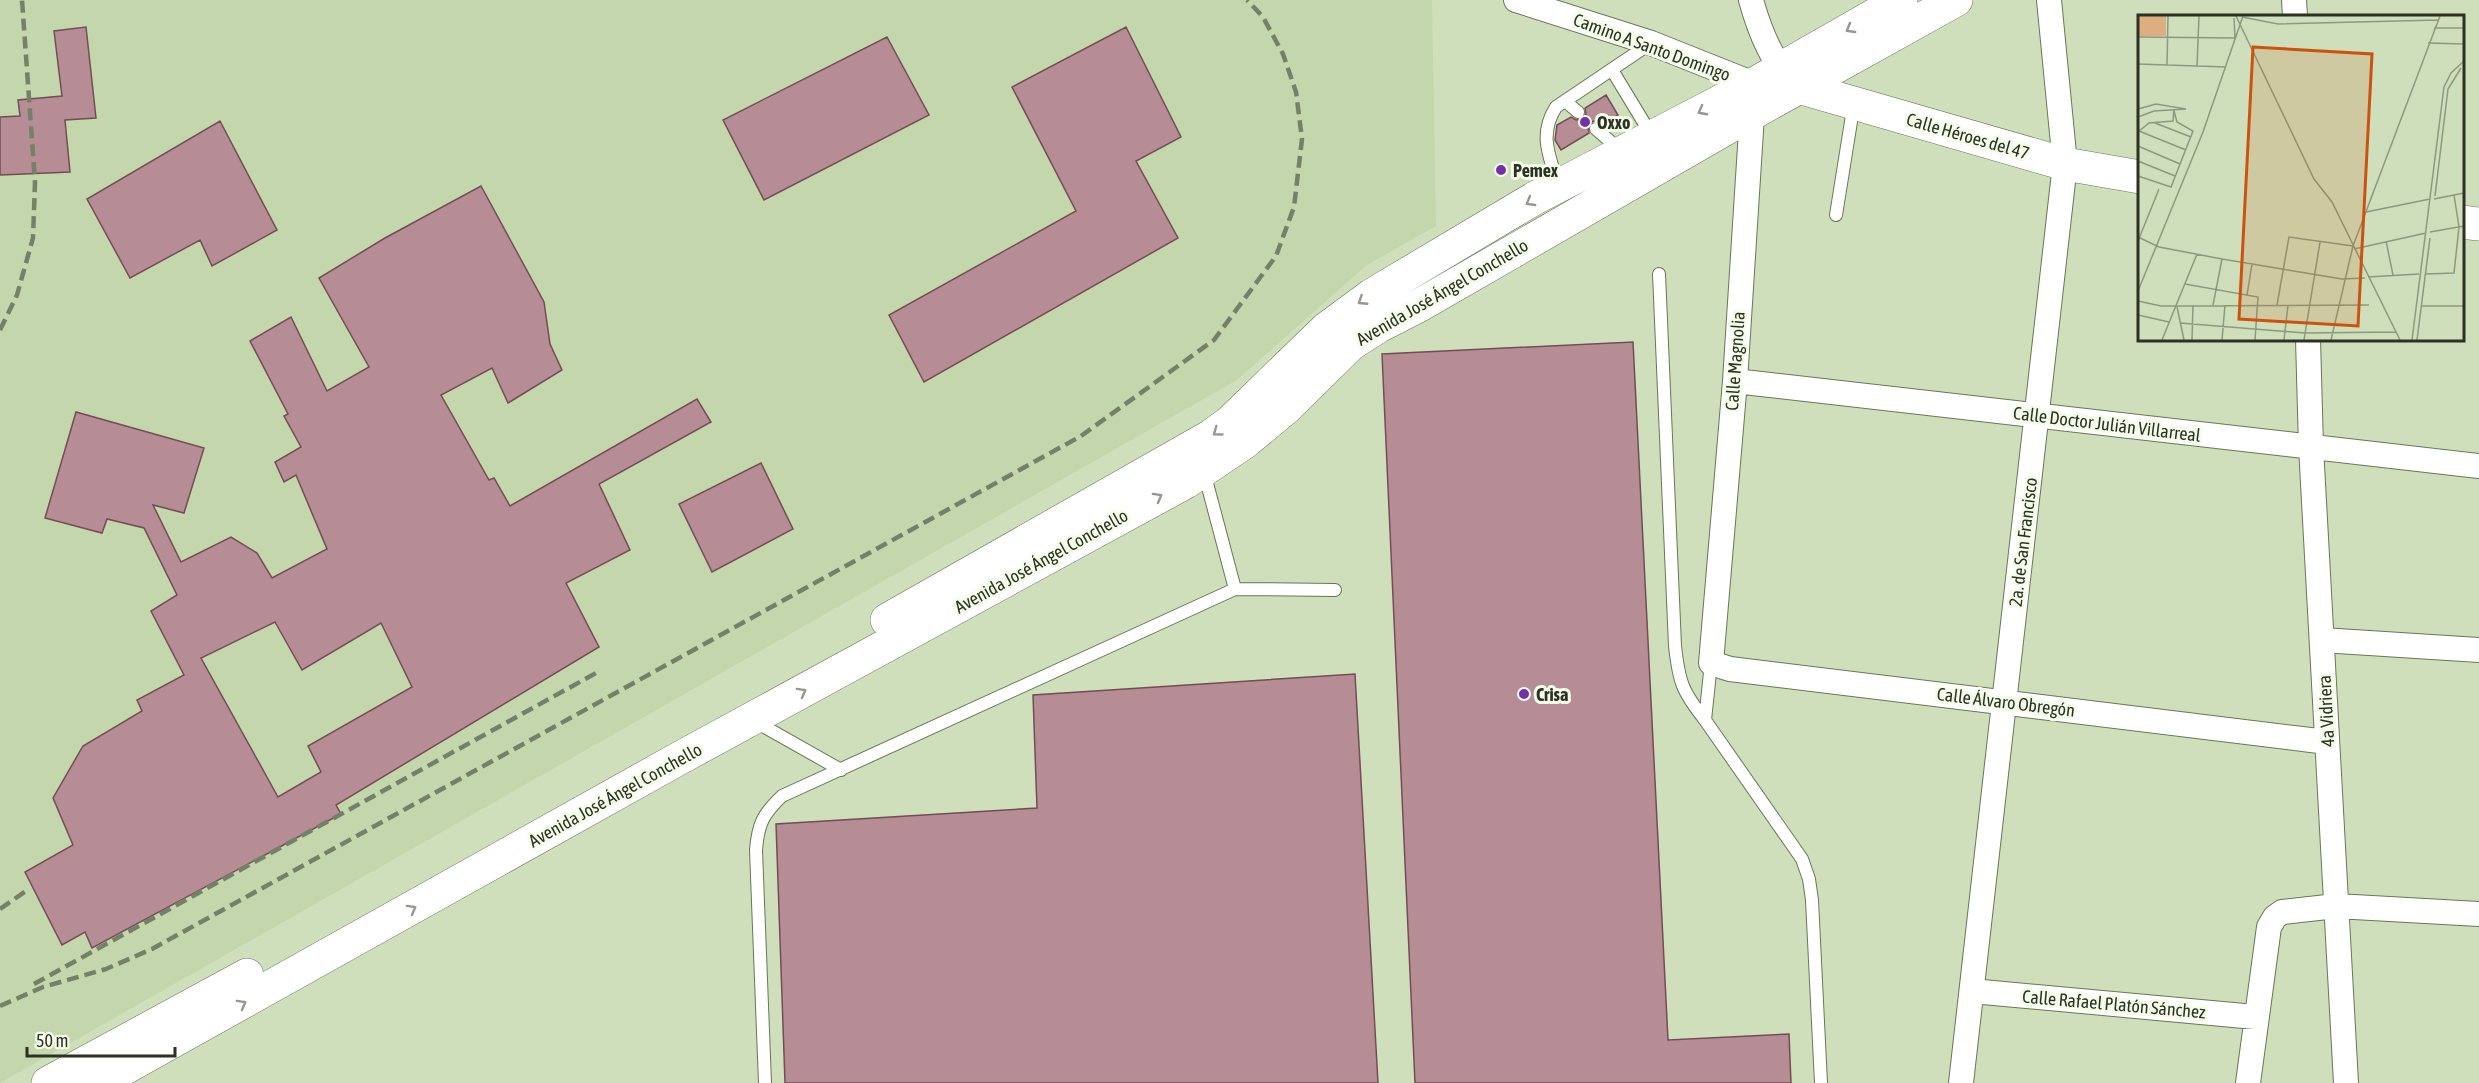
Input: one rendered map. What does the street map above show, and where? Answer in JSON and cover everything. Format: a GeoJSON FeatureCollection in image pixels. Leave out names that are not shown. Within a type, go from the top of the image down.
{"type":"FeatureCollection","features":[{"type":"Feature","properties":{"kind":"main road","name":"Avenida José Ángel Conchello"},"geometry":{"type":"LineString","coordinates":[[98,1083],[752,719],[1204,471],[1245,442],[1286,408],[1351,344],[1771,89],[1901,0]]}},
{"type":"Feature","properties":{"kind":"main road","name":"Avenida José Ángel Conchello"},"geometry":{"type":"LineString","coordinates":[[48,1083],[566,799],[1203,441],[1229,423],[1326,328],[1351,308],[1558,186],[1653,137],[1771,89],[1956,0]]}},
{"type":"Feature","properties":{"kind":"main road","name":"Calle Héroes del 47"},"geometry":{"type":"LineString","coordinates":[[1771,89],[1854,103],[2065,164],[2138,177]]}},
{"type":"Feature","properties":{"kind":"main road"},"geometry":{"type":"LineString","coordinates":[[2464,222],[2479,224]]}},
{"type":"Feature","properties":{"kind":"street","name":"Camino A Santo Domingo"},"geometry":{"type":"LineString","coordinates":[[1516,0],[1651,44],[1771,89]]}},
{"type":"Feature","properties":{"kind":"street"},"geometry":{"type":"LineString","coordinates":[[1752,0],[1761,30],[1771,89]]}},
{"type":"Feature","properties":{"kind":"street","name":"2a. de San Francisco"},"geometry":{"type":"LineString","coordinates":[[1961,1083],[2065,164],[2049,0]]}},
{"type":"Feature","properties":{"kind":"street"},"geometry":{"type":"LineString","coordinates":[[2294,0],[2295,15]]}},
{"type":"Feature","properties":{"kind":"street","name":"Calle Magnolia"},"geometry":{"type":"LineString","coordinates":[[1711,663],[1735,381],[1771,89]]}},
{"type":"Feature","properties":{"kind":"street","name":"4a Vidriera"},"geometry":{"type":"LineString","coordinates":[[2308,340],[2311,447],[2346,1083]]}},
{"type":"Feature","properties":{"kind":"street","name":"Calle Doctor Julián Villarreal"},"geometry":{"type":"LineString","coordinates":[[1735,381],[2479,466]]}},
{"type":"Feature","properties":{"kind":"street"},"geometry":{"type":"LineString","coordinates":[[2322,640],[2479,650]]}},
{"type":"Feature","properties":{"kind":"street","name":"Calle Álvaro Obregón"},"geometry":{"type":"LineString","coordinates":[[1711,663],[1730,669],[2327,742]]}},
{"type":"Feature","properties":{"kind":"street"},"geometry":{"type":"LineString","coordinates":[[2248,1083],[2255,1017],[2272,921],[2282,912],[2336,906],[2479,914]]}},
{"type":"Feature","properties":{"kind":"street","name":"Calle Rafael Platón Sánchez"},"geometry":{"type":"LineString","coordinates":[[1972,991],[2255,1017]]}},
{"type":"Feature","properties":{"kind":"lane"},"geometry":{"type":"LineString","coordinates":[[1558,186],[1547,146],[1545,129],[1548,119],[1556,107],[1651,44]]}},
{"type":"Feature","properties":{"kind":"lane"},"geometry":{"type":"LineString","coordinates":[[1612,70],[1653,137]]}},
{"type":"Feature","properties":{"kind":"lane"},"geometry":{"type":"LineString","coordinates":[[1565,101],[1578,112]]}},
{"type":"Feature","properties":{"kind":"lane"},"geometry":{"type":"LineString","coordinates":[[1836,215],[1854,103]]}},
{"type":"Feature","properties":{"kind":"lane"},"geometry":{"type":"LineString","coordinates":[[1596,129],[1623,152]]}},
{"type":"Feature","properties":{"kind":"lane"},"geometry":{"type":"LineString","coordinates":[[1659,274],[1675,646],[1679,680],[1687,697],[1802,859],[1809,879],[1812,900],[1821,1083]]}},
{"type":"Feature","properties":{"kind":"lane"},"geometry":{"type":"LineString","coordinates":[[1204,471],[1235,589]]}},
{"type":"Feature","properties":{"kind":"lane"},"geometry":{"type":"LineString","coordinates":[[765,1083],[756,850],[758,828],[768,810],[782,796],[1235,589],[1335,590]]}},
{"type":"Feature","properties":{"kind":"lane"},"geometry":{"type":"LineString","coordinates":[[1705,720],[1711,663]]}},
{"type":"Feature","properties":{"kind":"lane"},"geometry":{"type":"LineString","coordinates":[[752,719],[841,770]]}},
{"type":"Feature","properties":{"kind":"shaded area"},"geometry":{"type":"Polygon","coordinates":[[[0,0],[1432,0],[1436,226],[1367,265],[1237,380],[0,1083],[0,0]]]}},
{"type":"Feature","properties":{"kind":"building"},"geometry":{"type":"Polygon","coordinates":[[[86,27],[96,118],[65,120],[70,172],[0,175],[0,117],[20,116],[18,100],[62,96],[54,31],[86,27]]]}},
{"type":"Feature","properties":{"kind":"building"},"geometry":{"type":"Polygon","coordinates":[[[1126,27],[1181,137],[1136,161],[1178,238],[924,382],[889,315],[1076,211],[1012,87],[1126,27]]]}},
{"type":"Feature","properties":{"kind":"building"},"geometry":{"type":"Polygon","coordinates":[[[887,37],[929,115],[764,200],[723,120],[887,37]]]}},
{"type":"Feature","properties":{"kind":"building","name":"Oxxo"},"geometry":{"type":"Polygon","coordinates":[[[1606,95],[1618,115],[1603,124],[1593,121],[1588,127],[1589,133],[1561,150],[1555,140],[1557,125],[1571,117],[1576,120],[1581,119],[1586,114],[1585,108],[1606,95]]]}},
{"type":"Feature","properties":{"kind":"building"},"geometry":{"type":"Polygon","coordinates":[[[220,121],[277,230],[212,266],[200,240],[130,278],[87,199],[220,121]]]}},
{"type":"Feature","properties":{"kind":"building"},"geometry":{"type":"Polygon","coordinates":[[[481,186],[544,302],[550,344],[562,370],[508,403],[492,368],[441,395],[489,480],[494,478],[510,506],[697,399],[711,422],[599,484],[630,550],[566,583],[599,647],[336,805],[341,814],[92,948],[85,932],[62,945],[25,872],[73,845],[53,798],[83,746],[142,711],[137,700],[184,675],[151,611],[177,595],[144,528],[107,519],[102,533],[45,518],[76,412],[204,448],[184,513],[153,505],[181,562],[231,537],[257,553],[272,578],[327,549],[296,475],[284,482],[275,462],[301,447],[284,416],[288,414],[250,341],[291,317],[327,391],[369,367],[319,278],[385,238],[481,186]],[[275,622],[201,658],[278,797],[321,772],[308,746],[412,687],[381,623],[302,670],[275,622]]]}},
{"type":"Feature","properties":{"kind":"building","name":"Crisa"},"geometry":{"type":"Polygon","coordinates":[[[1633,342],[1668,1040],[1789,1034],[1791,1083],[1415,1083],[1382,354],[1633,342]]]}},
{"type":"Feature","properties":{"kind":"building"},"geometry":{"type":"Polygon","coordinates":[[[761,463],[793,529],[712,572],[679,504],[761,463]]]}},
{"type":"Feature","properties":{"kind":"building"},"geometry":{"type":"Polygon","coordinates":[[[1355,674],[1378,1083],[785,1083],[776,824],[1037,808],[1033,695],[1355,674]]]}},
{"type":"Feature","properties":{"kind":"railway"},"geometry":{"type":"LineString","coordinates":[[0,330],[17,295],[33,238],[35,182],[22,0]]}},
{"type":"Feature","properties":{"kind":"railway"},"geometry":{"type":"LineString","coordinates":[[0,1006],[43,987],[106,969],[152,949],[1081,436],[1214,340],[1276,256],[1294,207],[1302,139],[1296,92],[1283,54],[1263,17],[1247,0]]}},
{"type":"Feature","properties":{"kind":"railway"},"geometry":{"type":"LineString","coordinates":[[34,984],[596,673]]}},
{"type":"Feature","properties":{"kind":"railway"},"geometry":{"type":"LineString","coordinates":[[0,909],[26,891]]}},
{"type":"Feature","properties":{"kind":"place","name":"Oxxo"},"geometry":{"type":"Point","coordinates":[1585,122]}},
{"type":"Feature","properties":{"kind":"place","name":"Pemex"},"geometry":{"type":"Point","coordinates":[1501,170]}},
{"type":"Feature","properties":{"kind":"place","name":"Crisa"},"geometry":{"type":"Point","coordinates":[1524,694]}}]}
